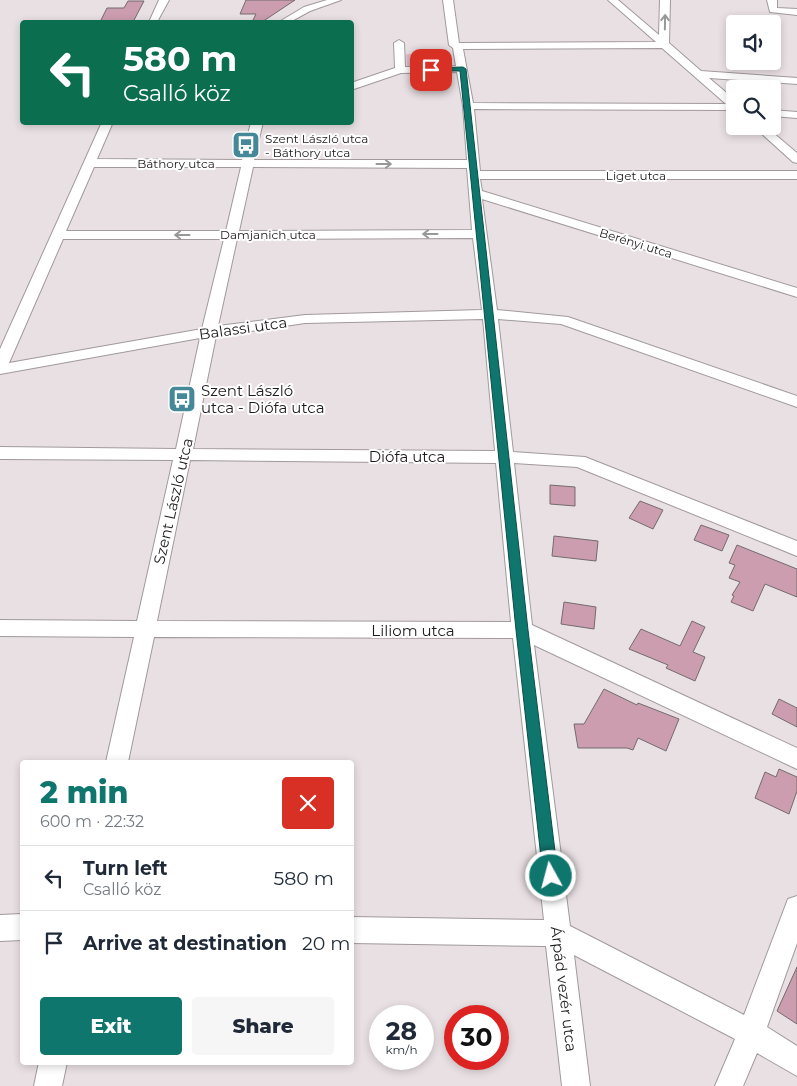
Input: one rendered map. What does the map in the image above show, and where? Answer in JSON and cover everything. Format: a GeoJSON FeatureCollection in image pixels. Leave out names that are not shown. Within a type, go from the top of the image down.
{"type":"FeatureCollection","features":[{"type":"Feature","properties":{"kind":"street"},"geometry":{"type":"LineString","coordinates":[[154,20],[164,0]]}},
{"type":"Feature","properties":{"kind":"street"},"geometry":{"type":"LineString","coordinates":[[287,20],[301,12],[336,0]]}},
{"type":"Feature","properties":{"kind":"street","name":"Árpád vezér utca"},"geometry":{"type":"LineString","coordinates":[[448,0],[454,45],[458,46],[468,106],[479,234],[490,314],[522,630],[576,1086]]}},
{"type":"Feature","properties":{"kind":"street"},"geometry":{"type":"LineString","coordinates":[[613,0],[726,98]]}},
{"type":"Feature","properties":{"kind":"street"},"geometry":{"type":"LineString","coordinates":[[664,45],[665,0]]}},
{"type":"Feature","properties":{"kind":"street"},"geometry":{"type":"LineString","coordinates":[[772,0],[774,10],[797,12]]}},
{"type":"Feature","properties":{"kind":"street"},"geometry":{"type":"LineString","coordinates":[[398,43],[400,70]]}},
{"type":"Feature","properties":{"kind":"street"},"geometry":{"type":"LineString","coordinates":[[458,46],[664,45]]}},
{"type":"Feature","properties":{"kind":"street"},"geometry":{"type":"LineString","coordinates":[[354,86],[400,70],[463,69]]}},
{"type":"Feature","properties":{"kind":"street"},"geometry":{"type":"LineString","coordinates":[[700,74],[797,80]]}},
{"type":"Feature","properties":{"kind":"street"},"geometry":{"type":"LineString","coordinates":[[468,106],[726,106]]}},
{"type":"Feature","properties":{"kind":"street"},"geometry":{"type":"LineString","coordinates":[[781,114],[797,115]]}},
{"type":"Feature","properties":{"kind":"street"},"geometry":{"type":"LineString","coordinates":[[0,367],[107,125]]}},
{"type":"Feature","properties":{"kind":"street","name":"Szent László utca"},"geometry":{"type":"LineString","coordinates":[[117,760],[144,629],[256,125]]}},
{"type":"Feature","properties":{"kind":"street"},"geometry":{"type":"LineString","coordinates":[[768,135],[797,160]]}},
{"type":"Feature","properties":{"kind":"street","name":"Báthory utca"},"geometry":{"type":"LineString","coordinates":[[90,162],[247,163],[474,177]]}},
{"type":"Feature","properties":{"kind":"street","name":"Liget utca"},"geometry":{"type":"LineString","coordinates":[[474,177],[797,175]]}},
{"type":"Feature","properties":{"kind":"street","name":"Berényi utca"},"geometry":{"type":"LineString","coordinates":[[474,177],[797,293]]}},
{"type":"Feature","properties":{"kind":"street","name":"Damjanich utca"},"geometry":{"type":"LineString","coordinates":[[57,235],[479,234]]}},
{"type":"Feature","properties":{"kind":"street","name":"Balassi utca"},"geometry":{"type":"LineString","coordinates":[[0,367],[209,332],[306,319],[490,314],[563,320],[797,402]]}},
{"type":"Feature","properties":{"kind":"street","name":"Diófa utca"},"geometry":{"type":"LineString","coordinates":[[0,453],[504,456],[579,461],[797,549]]}},
{"type":"Feature","properties":{"kind":"street","name":"Liliom utca"},"geometry":{"type":"LineString","coordinates":[[0,628],[522,630],[797,759]]}},
{"type":"Feature","properties":{"kind":"street"},"geometry":{"type":"LineString","coordinates":[[728,1086],[751,1032],[797,908]]}},
{"type":"Feature","properties":{"kind":"street"},"geometry":{"type":"LineString","coordinates":[[0,928],[20,928]]}},
{"type":"Feature","properties":{"kind":"street"},"geometry":{"type":"LineString","coordinates":[[354,930],[557,934],[751,1032],[797,1062]]}},
{"type":"Feature","properties":{"kind":"street"},"geometry":{"type":"LineString","coordinates":[[48,1086],[52,1065]]}},
{"type":"Feature","properties":{"kind":"shaded area"},"geometry":{"type":"Polygon","coordinates":[[[406,54],[446,54],[447,67],[407,67],[406,54]]]}},
{"type":"Feature","properties":{"kind":"building"},"geometry":{"type":"Polygon","coordinates":[[[246,0],[295,0],[265,20],[253,20],[256,14],[240,14],[246,0]]]}},
{"type":"Feature","properties":{"kind":"building"},"geometry":{"type":"Polygon","coordinates":[[[128,1],[144,1],[134,20],[101,20],[107,8],[124,8],[128,1]]]}},
{"type":"Feature","properties":{"kind":"building"},"geometry":{"type":"Polygon","coordinates":[[[550,485],[575,487],[575,506],[550,504],[550,485]]]}},
{"type":"Feature","properties":{"kind":"building"},"geometry":{"type":"Polygon","coordinates":[[[640,501],[663,510],[653,529],[629,518],[640,501]]]}},
{"type":"Feature","properties":{"kind":"building"},"geometry":{"type":"Polygon","coordinates":[[[701,525],[729,535],[722,551],[694,540],[701,525]]]}},
{"type":"Feature","properties":{"kind":"building"},"geometry":{"type":"Polygon","coordinates":[[[554,536],[598,541],[596,561],[552,556],[554,536]]]}},
{"type":"Feature","properties":{"kind":"building"},"geometry":{"type":"Polygon","coordinates":[[[737,545],[797,569],[797,597],[765,584],[753,611],[731,602],[734,596],[732,595],[740,582],[729,578],[735,565],[729,563],[737,545]]]}},
{"type":"Feature","properties":{"kind":"building"},"geometry":{"type":"Polygon","coordinates":[[[564,602],[596,607],[594,629],[561,624],[564,602]]]}},
{"type":"Feature","properties":{"kind":"building"},"geometry":{"type":"Polygon","coordinates":[[[692,621],[705,627],[693,652],[705,657],[695,681],[666,668],[668,665],[629,649],[641,629],[680,646],[692,621]]]}},
{"type":"Feature","properties":{"kind":"building"},"geometry":{"type":"Polygon","coordinates":[[[604,689],[637,705],[638,703],[679,719],[666,751],[638,738],[633,750],[627,748],[578,748],[574,724],[584,724],[604,689]]]}},
{"type":"Feature","properties":{"kind":"building"},"geometry":{"type":"Polygon","coordinates":[[[779,699],[797,708],[797,727],[772,714],[779,699]]]}},
{"type":"Feature","properties":{"kind":"building"},"geometry":{"type":"Polygon","coordinates":[[[779,769],[797,777],[797,791],[789,814],[755,798],[765,772],[776,777],[779,769]]]}},
{"type":"Feature","properties":{"kind":"building"},"geometry":{"type":"Polygon","coordinates":[[[797,967],[797,1024],[777,1011],[797,967]]]}},
{"type":"Feature","properties":{"kind":"place","name":"Szent László utca - Báthory utca"},"geometry":{"type":"Point","coordinates":[246,145]}},
{"type":"Feature","properties":{"kind":"place","name":"Szent László utca - Diófa utca"},"geometry":{"type":"Point","coordinates":[182,399]}},
{"type":"Feature","properties":{"kind":"route"},"geometry":{"type":"LineString","coordinates":[[431,70],[463,69],[522,630],[551,876]]}}]}
